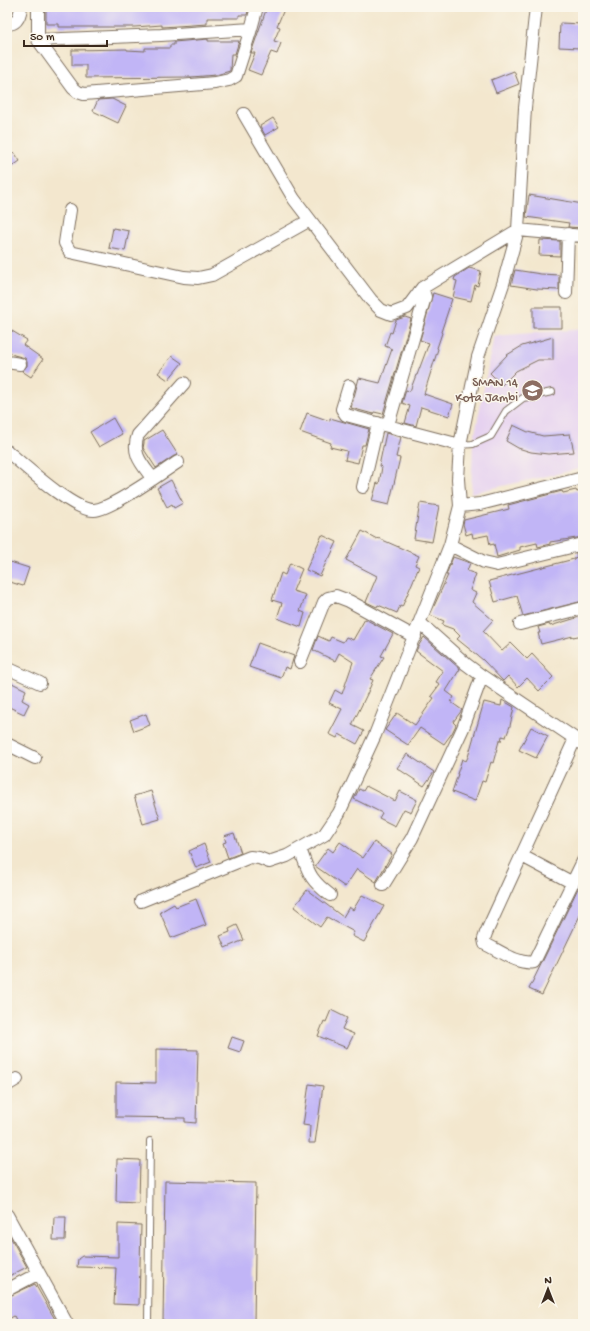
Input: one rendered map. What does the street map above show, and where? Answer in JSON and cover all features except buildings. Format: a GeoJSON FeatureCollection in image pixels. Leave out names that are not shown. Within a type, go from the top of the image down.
{"type":"FeatureCollection","features":[{"type":"Feature","properties":{"kind":"street"},"geometry":{"type":"LineString","coordinates":[[7,24],[14,23],[21,7]]}},
{"type":"Feature","properties":{"kind":"street"},"geometry":{"type":"LineString","coordinates":[[38,7],[38,40],[73,88],[84,94],[215,83],[229,80],[236,76],[252,29],[257,7]]}},
{"type":"Feature","properties":{"kind":"street"},"geometry":{"type":"LineString","coordinates":[[141,901],[250,857],[259,858],[269,862],[275,861],[287,856],[324,835],[339,813],[375,735],[450,545],[460,506],[458,479],[460,445],[478,357],[503,284],[518,230],[524,108],[536,7]]}},
{"type":"Feature","properties":{"kind":"street"},"geometry":{"type":"LineString","coordinates":[[38,40],[161,35],[252,29]]}},
{"type":"Feature","properties":{"kind":"street"},"geometry":{"type":"LineString","coordinates":[[244,114],[294,199],[371,300],[381,310],[392,314],[407,308],[422,288],[518,230],[583,236]]}},
{"type":"Feature","properties":{"kind":"street"},"geometry":{"type":"LineString","coordinates":[[70,210],[65,243],[70,252],[184,277],[198,278],[212,275],[310,220]]}},
{"type":"Feature","properties":{"kind":"street"},"geometry":{"type":"LineString","coordinates":[[566,292],[568,234]]}},
{"type":"Feature","properties":{"kind":"street"},"geometry":{"type":"LineString","coordinates":[[363,487],[425,297],[422,288]]}},
{"type":"Feature","properties":{"kind":"street"},"geometry":{"type":"LineString","coordinates":[[7,362],[20,364]]}},
{"type":"Feature","properties":{"kind":"street"},"geometry":{"type":"LineString","coordinates":[[152,479],[136,451],[135,443],[138,435],[184,383]]}},
{"type":"Feature","properties":{"kind":"street"},"geometry":{"type":"LineString","coordinates":[[349,386],[342,409],[346,415],[460,445]]}},
{"type":"Feature","properties":{"kind":"street"},"geometry":{"type":"LineString","coordinates":[[7,451],[62,495],[86,510],[98,510],[124,497],[178,462]]}},
{"type":"Feature","properties":{"kind":"street"},"geometry":{"type":"LineString","coordinates":[[460,506],[480,504],[583,478]]}},
{"type":"Feature","properties":{"kind":"street"},"geometry":{"type":"LineString","coordinates":[[450,545],[484,562],[497,565],[583,544]]}},
{"type":"Feature","properties":{"kind":"street"},"geometry":{"type":"LineString","coordinates":[[300,662],[324,602],[328,598],[336,596],[349,601],[414,637]]}},
{"type":"Feature","properties":{"kind":"street"},"geometry":{"type":"LineString","coordinates":[[520,624],[583,608]]}},
{"type":"Feature","properties":{"kind":"street"},"geometry":{"type":"LineString","coordinates":[[420,623],[466,664],[482,676],[579,741],[486,933],[484,939],[485,944],[520,962],[534,962],[583,861]]}},
{"type":"Feature","properties":{"kind":"street"},"geometry":{"type":"LineString","coordinates":[[7,668],[40,683]]}},
{"type":"Feature","properties":{"kind":"street"},"geometry":{"type":"LineString","coordinates":[[383,885],[412,838],[463,728],[482,676]]}},
{"type":"Feature","properties":{"kind":"street"},"geometry":{"type":"LineString","coordinates":[[7,744],[35,758]]}},
{"type":"Feature","properties":{"kind":"street"},"geometry":{"type":"LineString","coordinates":[[300,849],[309,875],[317,885],[330,895]]}},
{"type":"Feature","properties":{"kind":"street"},"geometry":{"type":"LineString","coordinates":[[522,856],[573,883]]}},
{"type":"Feature","properties":{"kind":"street"},"geometry":{"type":"LineString","coordinates":[[7,1215],[67,1324]]}},
{"type":"Feature","properties":{"kind":"street"},"geometry":{"type":"LineString","coordinates":[[7,1290],[39,1273]]}},
{"type":"Feature","properties":{"kind":"lane"},"geometry":{"type":"LineString","coordinates":[[460,445],[473,444],[491,436],[506,411],[523,398],[552,392]]}},
{"type":"Feature","properties":{"kind":"lane"},"geometry":{"type":"LineString","coordinates":[[148,1324],[150,1141]]}},
{"type":"Feature","properties":{"kind":"shaded area","name":"SMAN 14 Kota Jambi"},"geometry":{"type":"Polygon","coordinates":[[[583,329],[583,468],[471,493],[473,444],[494,336],[583,329]]]}},
{"type":"Feature","properties":{"kind":"place","name":"SMAN 14 Kota Jambi"},"geometry":{"type":"Point","coordinates":[533,390]}}]}
